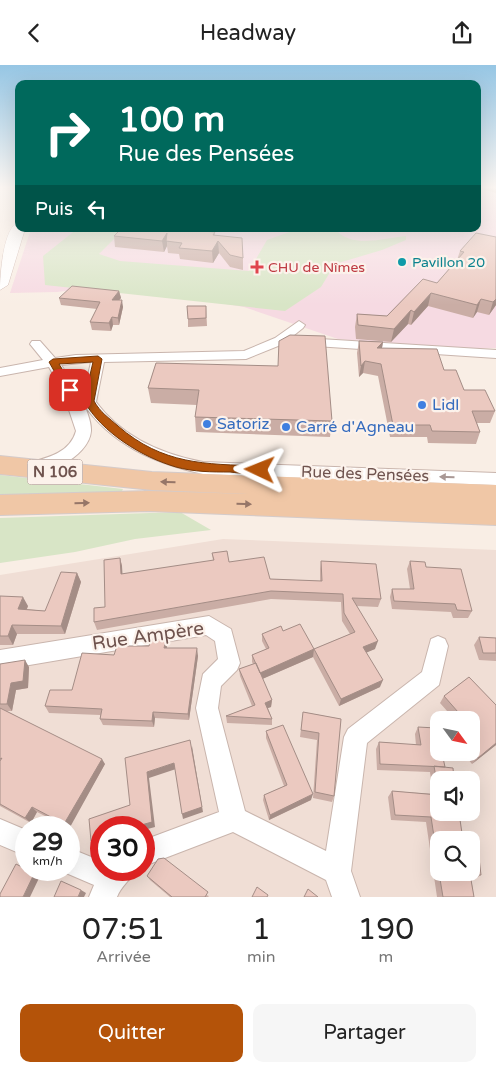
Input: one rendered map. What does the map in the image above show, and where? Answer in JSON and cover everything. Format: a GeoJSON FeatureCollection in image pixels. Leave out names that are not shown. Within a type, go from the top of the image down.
{"type":"FeatureCollection","features":[{"type":"Feature","properties":{"kind":"main road"},"geometry":{"type":"LineString","coordinates":[[0,254],[12,227]]}},
{"type":"Feature","properties":{"kind":"main road"},"geometry":{"type":"LineString","coordinates":[[0,285],[17,232]]}},
{"type":"Feature","properties":{"kind":"main road","name":"N 106"},"geometry":{"type":"LineString","coordinates":[[8,467],[152,481],[496,495]]}},
{"type":"Feature","properties":{"kind":"main road","name":"N 106"},"geometry":{"type":"LineString","coordinates":[[0,505],[149,501],[496,514]]}},
{"type":"Feature","properties":{"kind":"street"},"geometry":{"type":"LineString","coordinates":[[0,372],[20,367],[76,359],[246,355],[280,341],[300,325]]}},
{"type":"Feature","properties":{"kind":"street"},"geometry":{"type":"LineString","coordinates":[[280,341],[442,352],[496,353]]}},
{"type":"Feature","properties":{"kind":"street"},"geometry":{"type":"LineString","coordinates":[[36,344],[76,359]]}},
{"type":"Feature","properties":{"kind":"street"},"geometry":{"type":"LineString","coordinates":[[8,467],[40,467],[53,463],[67,455],[83,433],[82,424],[66,381],[53,362],[36,344]]}},
{"type":"Feature","properties":{"kind":"street"},"geometry":{"type":"LineString","coordinates":[[0,366],[20,367],[34,358],[36,344]]}},
{"type":"Feature","properties":{"kind":"street","name":"Rue des Pensées"},"geometry":{"type":"LineString","coordinates":[[98,359],[89,401],[95,412],[124,437],[147,451],[178,463],[203,467],[496,479]]}},
{"type":"Feature","properties":{"kind":"street","name":"Rue Ampère"},"geometry":{"type":"LineString","coordinates":[[0,659],[209,625],[224,636],[229,663],[211,681],[207,708],[234,819]]}},
{"type":"Feature","properties":{"kind":"street"},"geometry":{"type":"LineString","coordinates":[[346,897],[337,871],[356,737],[431,678],[438,646]]}},
{"type":"Feature","properties":{"kind":"street"},"geometry":{"type":"LineString","coordinates":[[155,849],[234,819],[337,871]]}},
{"type":"Feature","properties":{"kind":"street"},"geometry":{"type":"LineString","coordinates":[[0,832],[15,838]]}},
{"type":"Feature","properties":{"kind":"street"},"geometry":{"type":"LineString","coordinates":[[80,866],[111,882]]}},
{"type":"Feature","properties":{"kind":"shaded area","name":"CHU de Nîmes"},"geometry":{"type":"Polygon","coordinates":[[[481,227],[496,227],[496,348],[445,349],[338,339],[244,307],[115,285],[57,292],[10,293],[30,232],[481,232],[481,227]]]}},
{"type":"Feature","properties":{"kind":"shaded area"},"geometry":{"type":"Polygon","coordinates":[[[223,539],[496,550],[496,897],[0,897],[0,575],[223,539]]]}},
{"type":"Feature","properties":{"kind":"green space"},"geometry":{"type":"Polygon","coordinates":[[[73,232],[121,232],[99,254],[120,261],[249,271],[267,240],[290,232],[338,232],[343,236],[360,241],[406,236],[406,240],[382,250],[335,264],[321,287],[285,311],[45,285],[43,256],[73,232]]]}},
{"type":"Feature","properties":{"kind":"green space"},"geometry":{"type":"Polygon","coordinates":[[[0,475],[123,489],[121,493],[0,495],[0,475]]]}},
{"type":"Feature","properties":{"kind":"green space"},"geometry":{"type":"Polygon","coordinates":[[[180,512],[211,530],[135,539],[75,552],[0,563],[0,518],[180,512]]]}},
{"type":"Feature","properties":{"kind":"building"},"geometry":{"type":"Polygon","coordinates":[[[118,232],[215,232],[213,235],[242,238],[243,258],[230,255],[218,241],[212,251],[179,248],[182,243],[166,241],[167,233],[162,241],[114,236],[118,232]]]}},
{"type":"Feature","properties":{"kind":"building"},"geometry":{"type":"Polygon","coordinates":[[[476,233],[496,237],[496,299],[493,302],[481,299],[477,305],[431,293],[414,312],[411,310],[394,329],[358,325],[357,314],[387,316],[423,279],[437,283],[464,252],[460,251],[476,233]]]}},
{"type":"Feature","properties":{"kind":"building"},"geometry":{"type":"Polygon","coordinates":[[[72,286],[119,291],[112,300],[122,300],[118,318],[112,317],[109,323],[90,322],[100,302],[59,298],[72,286]]]}},
{"type":"Feature","properties":{"kind":"building"},"geometry":{"type":"Polygon","coordinates":[[[187,306],[206,306],[206,318],[188,319],[187,306]]]}},
{"type":"Feature","properties":{"kind":"building"},"geometry":{"type":"Polygon","coordinates":[[[290,335],[325,336],[332,421],[195,417],[199,390],[148,388],[156,363],[278,366],[279,341],[290,335]]]}},
{"type":"Feature","properties":{"kind":"building","name":"Lidl"},"geometry":{"type":"Polygon","coordinates":[[[359,341],[383,342],[377,348],[437,349],[444,370],[456,370],[464,390],[485,390],[495,411],[472,411],[480,432],[432,431],[430,425],[393,425],[381,364],[365,361],[361,366],[359,341]]]}},
{"type":"Feature","properties":{"kind":"building"},"geometry":{"type":"Polygon","coordinates":[[[227,551],[229,562],[264,557],[270,579],[322,581],[321,561],[376,564],[381,599],[352,598],[378,641],[363,647],[383,680],[341,699],[314,649],[355,632],[344,613],[343,594],[271,591],[94,622],[94,608],[105,607],[104,560],[120,558],[121,574],[214,560],[212,553],[227,551]]]}},
{"type":"Feature","properties":{"kind":"building"},"geometry":{"type":"Polygon","coordinates":[[[410,561],[425,562],[426,567],[461,569],[472,611],[457,610],[455,604],[394,601],[392,589],[414,589],[410,561]]]}},
{"type":"Feature","properties":{"kind":"building"},"geometry":{"type":"Polygon","coordinates":[[[61,572],[77,573],[61,626],[12,625],[8,636],[0,636],[0,596],[23,597],[18,609],[45,611],[61,572]]]}},
{"type":"Feature","properties":{"kind":"building"},"geometry":{"type":"Polygon","coordinates":[[[300,624],[314,649],[260,673],[252,655],[269,648],[262,634],[281,626],[283,631],[300,624]]]}},
{"type":"Feature","properties":{"kind":"building"},"geometry":{"type":"Polygon","coordinates":[[[479,637],[496,638],[496,653],[483,653],[479,637]]]}},
{"type":"Feature","properties":{"kind":"building"},"geometry":{"type":"Polygon","coordinates":[[[151,639],[166,640],[164,648],[197,648],[188,714],[153,712],[152,721],[100,719],[102,709],[45,706],[50,690],[72,690],[82,653],[114,655],[117,646],[149,646],[151,639]]]}},
{"type":"Feature","properties":{"kind":"building"},"geometry":{"type":"Polygon","coordinates":[[[25,660],[23,681],[11,683],[7,704],[0,704],[0,664],[25,660]]]}},
{"type":"Feature","properties":{"kind":"building"},"geometry":{"type":"Polygon","coordinates":[[[256,663],[272,700],[265,703],[272,719],[226,716],[255,705],[239,669],[256,663]]]}},
{"type":"Feature","properties":{"kind":"building"},"geometry":{"type":"Polygon","coordinates":[[[469,677],[496,705],[496,743],[480,756],[480,711],[457,711],[444,696],[469,677]]]}},
{"type":"Feature","properties":{"kind":"building"},"geometry":{"type":"Polygon","coordinates":[[[0,708],[102,759],[69,816],[49,816],[32,807],[26,816],[21,816],[0,804],[0,761],[2,758],[0,759],[0,708]]]}},
{"type":"Feature","properties":{"kind":"building"},"geometry":{"type":"Polygon","coordinates":[[[303,712],[341,719],[334,796],[315,792],[319,733],[301,730],[303,712]]]}},
{"type":"Feature","properties":{"kind":"building"},"geometry":{"type":"Polygon","coordinates":[[[283,725],[313,794],[270,815],[264,795],[287,785],[266,731],[283,725]]]}},
{"type":"Feature","properties":{"kind":"building"},"geometry":{"type":"Polygon","coordinates":[[[418,727],[430,728],[430,761],[444,761],[445,767],[380,764],[379,742],[421,745],[418,727]]]}},
{"type":"Feature","properties":{"kind":"building"},"geometry":{"type":"Polygon","coordinates":[[[190,740],[202,807],[182,814],[174,763],[147,772],[151,816],[98,816],[130,805],[125,758],[190,740]]]}},
{"type":"Feature","properties":{"kind":"building"},"geometry":{"type":"Polygon","coordinates":[[[434,766],[453,768],[453,771],[435,771],[434,766]]]}},
{"type":"Feature","properties":{"kind":"building"},"geometry":{"type":"Polygon","coordinates":[[[392,791],[430,794],[430,817],[395,815],[392,791]]]}},
{"type":"Feature","properties":{"kind":"building"},"geometry":{"type":"Polygon","coordinates":[[[432,821],[460,821],[462,831],[433,831],[432,821]]]}},
{"type":"Feature","properties":{"kind":"building"},"geometry":{"type":"Polygon","coordinates":[[[164,858],[208,892],[205,897],[172,897],[153,881],[155,881],[155,864],[158,859],[164,858]]]}},
{"type":"Feature","properties":{"kind":"building"},"geometry":{"type":"Polygon","coordinates":[[[15,866],[15,881],[31,881],[23,897],[0,897],[15,866]]]}},
{"type":"Feature","properties":{"kind":"building"},"geometry":{"type":"Polygon","coordinates":[[[61,881],[81,890],[78,897],[54,897],[61,881]]]}},
{"type":"Feature","properties":{"kind":"building"},"geometry":{"type":"Polygon","coordinates":[[[440,881],[471,881],[474,897],[443,897],[440,881]]]}},
{"type":"Feature","properties":{"kind":"building"},"geometry":{"type":"Polygon","coordinates":[[[257,887],[268,895],[267,897],[252,897],[257,887]]]}},
{"type":"Feature","properties":{"kind":"building"},"geometry":{"type":"Polygon","coordinates":[[[308,889],[318,897],[304,897],[308,889]]]}},
{"type":"Feature","properties":{"kind":"place","name":"Pavillon 20"},"geometry":{"type":"Point","coordinates":[402,262]}},
{"type":"Feature","properties":{"kind":"place","name":"CHU de Nîmes"},"geometry":{"type":"Point","coordinates":[257,267]}},
{"type":"Feature","properties":{"kind":"place","name":"Lidl"},"geometry":{"type":"Point","coordinates":[422,405]}},
{"type":"Feature","properties":{"kind":"place","name":"Satoriz"},"geometry":{"type":"Point","coordinates":[207,424]}},
{"type":"Feature","properties":{"kind":"place","name":"Carré d'Agneau"},"geometry":{"type":"Point","coordinates":[286,427]}},
{"type":"Feature","properties":{"kind":"route"},"geometry":{"type":"LineString","coordinates":[[70,390],[53,362],[98,359],[89,401],[95,412],[124,437],[147,451],[178,463],[203,467],[260,470]]}}]}
